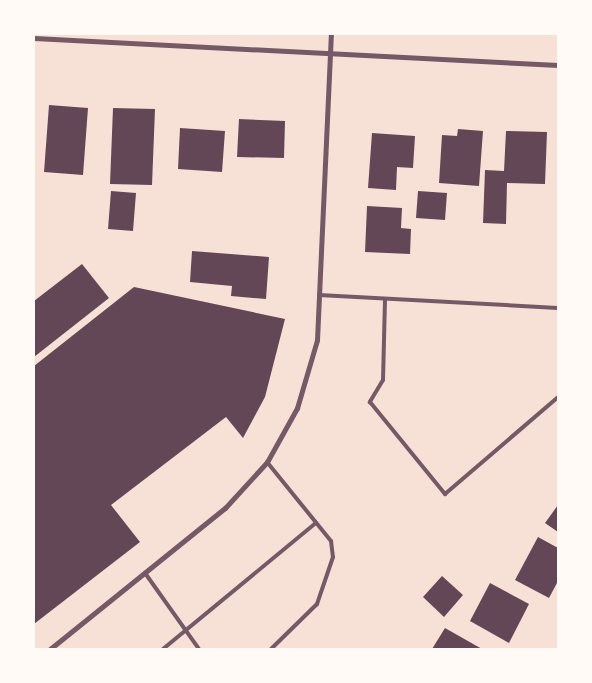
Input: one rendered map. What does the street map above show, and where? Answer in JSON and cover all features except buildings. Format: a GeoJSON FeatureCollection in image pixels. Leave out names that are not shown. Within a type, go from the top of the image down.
{"type":"FeatureCollection","features":[{"type":"Feature","properties":{"kind":"street"},"geometry":{"type":"LineString","coordinates":[[50,649],[225,508],[267,462],[283,438],[309,378],[317,340],[332,34]]}},
{"type":"Feature","properties":{"kind":"street"},"geometry":{"type":"LineString","coordinates":[[34,38],[330,56],[558,65]]}},
{"type":"Feature","properties":{"kind":"lane"},"geometry":{"type":"LineString","coordinates":[[319,295],[558,308]]}},
{"type":"Feature","properties":{"kind":"lane"},"geometry":{"type":"LineString","coordinates":[[385,299],[383,380],[370,402],[446,494],[558,397]]}},
{"type":"Feature","properties":{"kind":"lane"},"geometry":{"type":"LineString","coordinates":[[267,462],[331,541],[328,581],[317,604],[291,634],[271,649]]}},
{"type":"Feature","properties":{"kind":"lane"},"geometry":{"type":"LineString","coordinates":[[162,649],[316,523]]}},
{"type":"Feature","properties":{"kind":"lane"},"geometry":{"type":"LineString","coordinates":[[145,573],[199,649]]}}]}
